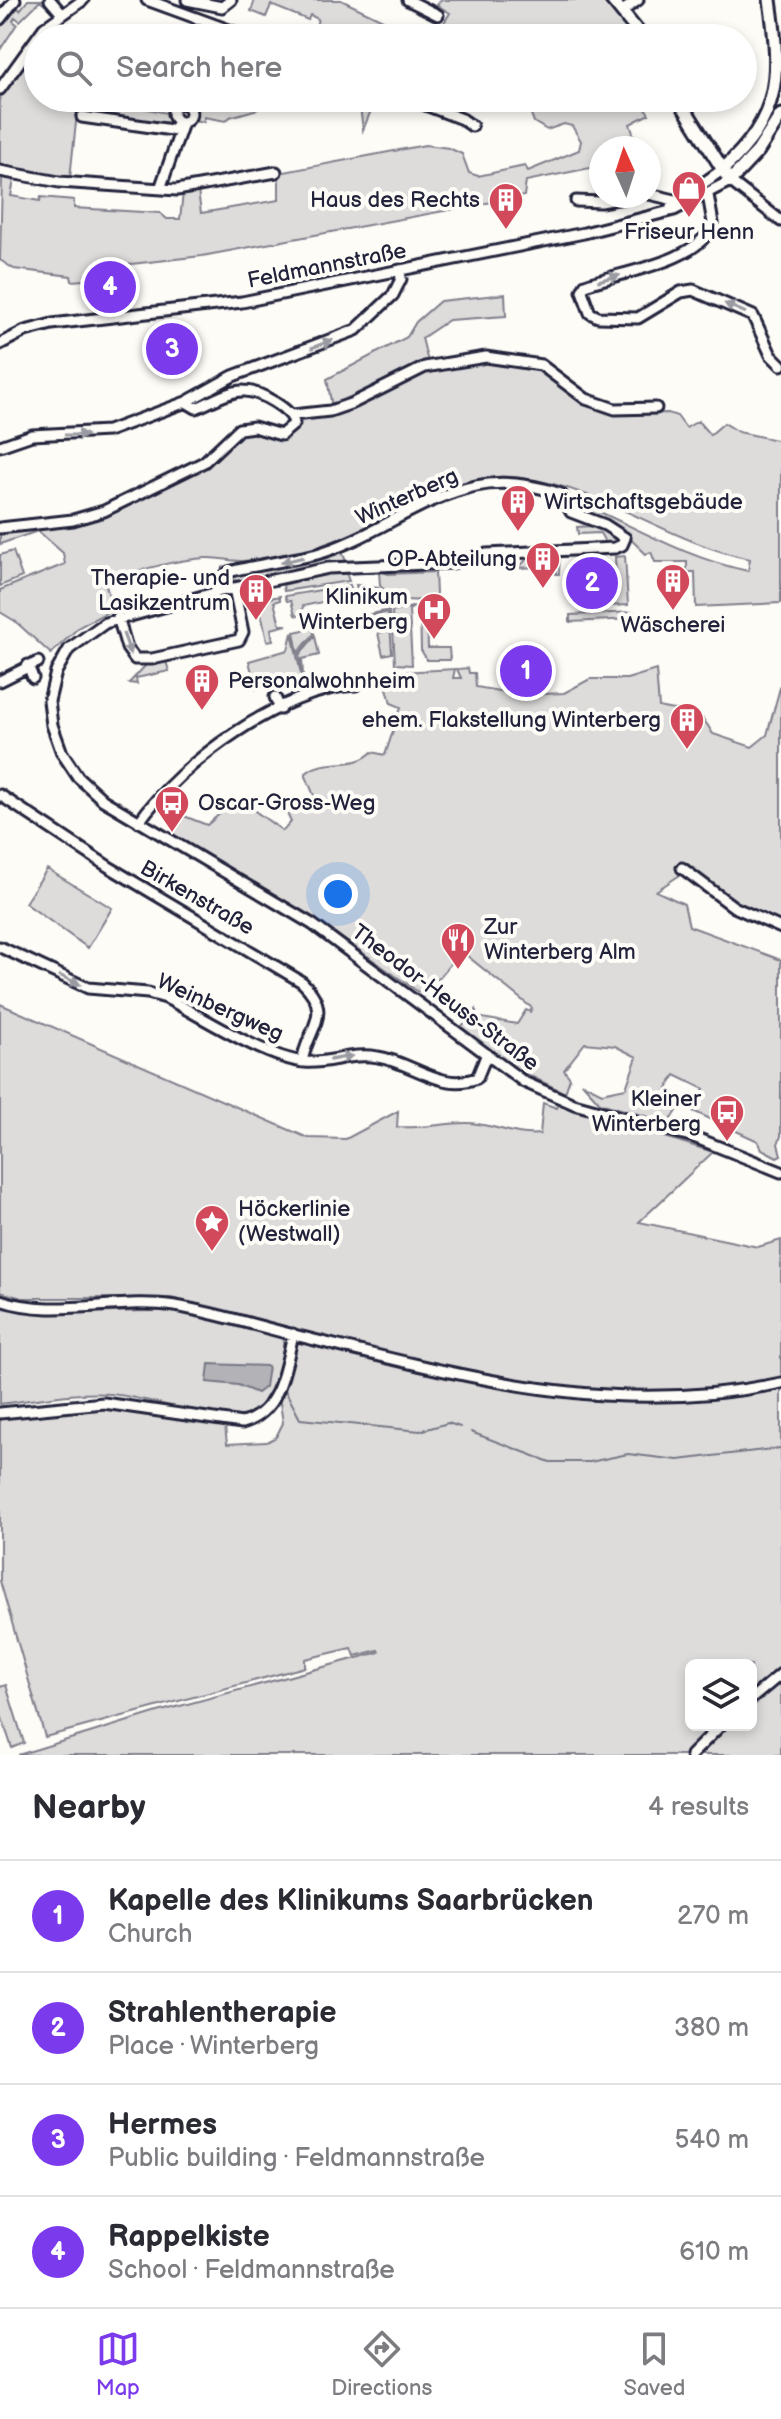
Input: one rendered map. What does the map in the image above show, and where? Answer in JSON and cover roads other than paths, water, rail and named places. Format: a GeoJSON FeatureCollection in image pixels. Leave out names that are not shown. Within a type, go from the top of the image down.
{"type":"FeatureCollection","features":[{"type":"Feature","properties":{"kind":"main road"},"geometry":{"type":"LineString","coordinates":[[612,0],[634,24]]}},
{"type":"Feature","properties":{"kind":"main road"},"geometry":{"type":"LineString","coordinates":[[722,170],[762,127],[775,98],[779,59],[770,0]]}},
{"type":"Feature","properties":{"kind":"main road"},"geometry":{"type":"LineString","coordinates":[[687,112],[730,181],[776,131],[781,115]]}},
{"type":"Feature","properties":{"kind":"street"},"geometry":{"type":"LineString","coordinates":[[0,19],[15,0]]}},
{"type":"Feature","properties":{"kind":"street"},"geometry":{"type":"LineString","coordinates":[[50,0],[62,14]]}},
{"type":"Feature","properties":{"kind":"street"},"geometry":{"type":"LineString","coordinates":[[51,24],[83,0]]}},
{"type":"Feature","properties":{"kind":"street"},"geometry":{"type":"LineString","coordinates":[[147,0],[213,24]]}},
{"type":"Feature","properties":{"kind":"street"},"geometry":{"type":"LineString","coordinates":[[187,0],[222,7],[231,0]]}},
{"type":"Feature","properties":{"kind":"street"},"geometry":{"type":"LineString","coordinates":[[408,0],[438,15]]}},
{"type":"Feature","properties":{"kind":"street"},"geometry":{"type":"LineString","coordinates":[[624,10],[638,0]]}},
{"type":"Feature","properties":{"kind":"street"},"geometry":{"type":"LineString","coordinates":[[0,89],[24,55]]}},
{"type":"Feature","properties":{"kind":"street"},"geometry":{"type":"LineString","coordinates":[[444,112],[472,126]]}},
{"type":"Feature","properties":{"kind":"street"},"geometry":{"type":"LineString","coordinates":[[82,117],[172,130],[181,122],[160,189]]}},
{"type":"Feature","properties":{"kind":"street","name":"Feldmannstraße"},"geometry":{"type":"LineString","coordinates":[[661,212],[722,170]]}},
{"type":"Feature","properties":{"kind":"street"},"geometry":{"type":"LineString","coordinates":[[0,171],[59,182],[177,190],[276,172]]}},
{"type":"Feature","properties":{"kind":"street"},"geometry":{"type":"LineString","coordinates":[[730,181],[781,221]]}},
{"type":"Feature","properties":{"kind":"street","name":"Feldmannstraße"},"geometry":{"type":"LineString","coordinates":[[0,344],[25,331],[52,324],[223,305],[584,233],[661,212],[708,195],[730,181]]}},
{"type":"Feature","properties":{"kind":"street"},"geometry":{"type":"LineString","coordinates":[[708,195],[714,217],[709,234],[691,248],[652,266],[585,285],[582,291],[590,313],[598,317],[632,319],[681,292],[700,291],[753,316],[771,355],[781,365]]}},
{"type":"Feature","properties":{"kind":"street"},"geometry":{"type":"LineString","coordinates":[[661,197],[679,201]]}},
{"type":"Feature","properties":{"kind":"street"},"geometry":{"type":"LineString","coordinates":[[576,201],[589,202]]}},
{"type":"Feature","properties":{"kind":"street"},"geometry":{"type":"LineString","coordinates":[[0,446],[32,435],[96,434],[186,402],[225,380],[362,327],[397,289],[400,270]]}},
{"type":"Feature","properties":{"kind":"street"},"geometry":{"type":"LineString","coordinates":[[186,402],[196,408],[242,390],[294,417],[330,411],[353,403],[425,367],[486,357],[541,365],[586,399],[615,409],[656,408]]}},
{"type":"Feature","properties":{"kind":"street"},"geometry":{"type":"LineString","coordinates":[[0,528],[73,520],[104,511],[198,466],[239,429],[254,427],[281,435],[292,428],[294,417]]}},
{"type":"Feature","properties":{"kind":"street","name":"Winterberg"},"geometry":{"type":"LineString","coordinates":[[487,484],[519,484],[561,494],[571,512],[621,535],[624,543],[619,547],[486,554],[452,563],[328,568],[234,588],[221,591],[224,577],[233,570],[275,564],[330,550],[435,499],[487,484]]}},
{"type":"Feature","properties":{"kind":"street"},"geometry":{"type":"LineString","coordinates":[[118,617],[127,648],[135,659],[145,660],[239,640],[243,632],[234,588]]}},
{"type":"Feature","properties":{"kind":"street","name":"Theodor-Heuss-Straße"},"geometry":{"type":"LineString","coordinates":[[221,591],[118,617],[87,633],[69,649],[53,681],[50,711],[59,747],[78,777],[103,800],[323,931],[410,994],[486,1056],[536,1088],[574,1104],[694,1137],[781,1172]]}},
{"type":"Feature","properties":{"kind":"street"},"geometry":{"type":"LineString","coordinates":[[0,681],[33,663],[33,678]]}},
{"type":"Feature","properties":{"kind":"street"},"geometry":{"type":"LineString","coordinates":[[139,822],[160,793],[190,764],[280,709],[333,689],[356,685]]}},
{"type":"Feature","properties":{"kind":"street"},"geometry":{"type":"LineString","coordinates":[[275,697],[280,709]]}},
{"type":"Feature","properties":{"kind":"street","name":"Birkenstraße"},"geometry":{"type":"LineString","coordinates":[[0,795],[109,867],[302,982],[314,995],[319,1011],[302,1062]]}},
{"type":"Feature","properties":{"kind":"street"},"geometry":{"type":"LineString","coordinates":[[682,868],[734,907],[781,928]]}},
{"type":"Feature","properties":{"kind":"street","name":"Weinbergweg"},"geometry":{"type":"LineString","coordinates":[[0,947],[88,988],[148,993],[166,998],[278,1055],[302,1062],[365,1055],[388,1059],[446,1081],[477,1078],[500,1066]]}},
{"type":"Feature","properties":{"kind":"street"},"geometry":{"type":"LineString","coordinates":[[477,1078],[486,1056]]}},
{"type":"Feature","properties":{"kind":"street"},"geometry":{"type":"LineString","coordinates":[[0,1300],[28,1307],[170,1306],[421,1366],[598,1397],[711,1396],[781,1383]]}},
{"type":"Feature","properties":{"kind":"street"},"geometry":{"type":"LineString","coordinates":[[0,1413],[104,1403],[242,1423],[255,1418],[277,1396],[293,1334]]}},
{"type":"Feature","properties":{"kind":"street"},"geometry":{"type":"LineString","coordinates":[[757,1694],[781,1674]]}},
{"type":"Feature","properties":{"kind":"street"},"geometry":{"type":"LineString","coordinates":[[691,1755],[715,1731]]}},
{"type":"Feature","properties":{"kind":"waterway"},"geometry":{"type":"LineString","coordinates":[[284,1388],[300,1419],[420,1431],[448,1423],[460,1427]]}},
{"type":"Feature","properties":{"kind":"waterway"},"geometry":{"type":"LineString","coordinates":[[471,1432],[550,1462],[590,1462],[628,1454],[678,1460],[781,1448]]}},
{"type":"Feature","properties":{"kind":"place","name":"Friseur Henn"},"geometry":{"type":"Point","coordinates":[689,219]}},
{"type":"Feature","properties":{"kind":"place","name":"Haus des Rechts"},"geometry":{"type":"Point","coordinates":[506,231]}},
{"type":"Feature","properties":{"kind":"place","name":"Rappelkiste"},"geometry":{"type":"Point","coordinates":[110,287]}},
{"type":"Feature","properties":{"kind":"place","name":"Hermes"},"geometry":{"type":"Point","coordinates":[172,349]}},
{"type":"Feature","properties":{"kind":"place","name":"Wirtschaftsgebäude"},"geometry":{"type":"Point","coordinates":[518,533]}},
{"type":"Feature","properties":{"kind":"place","name":"Strahlentherapie"},"geometry":{"type":"Point","coordinates":[592,583]}},
{"type":"Feature","properties":{"kind":"place","name":"OP-Abteilung"},"geometry":{"type":"Point","coordinates":[543,590]}},
{"type":"Feature","properties":{"kind":"place","name":"Wäscherei"},"geometry":{"type":"Point","coordinates":[673,612]}},
{"type":"Feature","properties":{"kind":"place","name":"Therapie- und Lasikzentrum"},"geometry":{"type":"Point","coordinates":[256,622]}},
{"type":"Feature","properties":{"kind":"place","name":"Klinikum Winterberg"},"geometry":{"type":"Point","coordinates":[434,641]}},
{"type":"Feature","properties":{"kind":"place","name":"Kapelle des Klinikums Saarbrücken"},"geometry":{"type":"Point","coordinates":[526,671]}},
{"type":"Feature","properties":{"kind":"place","name":"Personalwohnheim"},"geometry":{"type":"Point","coordinates":[202,712]}},
{"type":"Feature","properties":{"kind":"place","name":"ehem. Flakstellung Winterberg"},"geometry":{"type":"Point","coordinates":[687,751]}},
{"type":"Feature","properties":{"kind":"place","name":"Oscar-Gross-Weg"},"geometry":{"type":"Point","coordinates":[172,834]}},
{"type":"Feature","properties":{"kind":"place","name":"Zur Winterberg Alm"},"geometry":{"type":"Point","coordinates":[458,971]}},
{"type":"Feature","properties":{"kind":"place","name":"Kleiner Winterberg"},"geometry":{"type":"Point","coordinates":[727,1143]}},
{"type":"Feature","properties":{"kind":"place","name":"Höckerlinie (Westwall)"},"geometry":{"type":"Point","coordinates":[212,1253]}}]}
